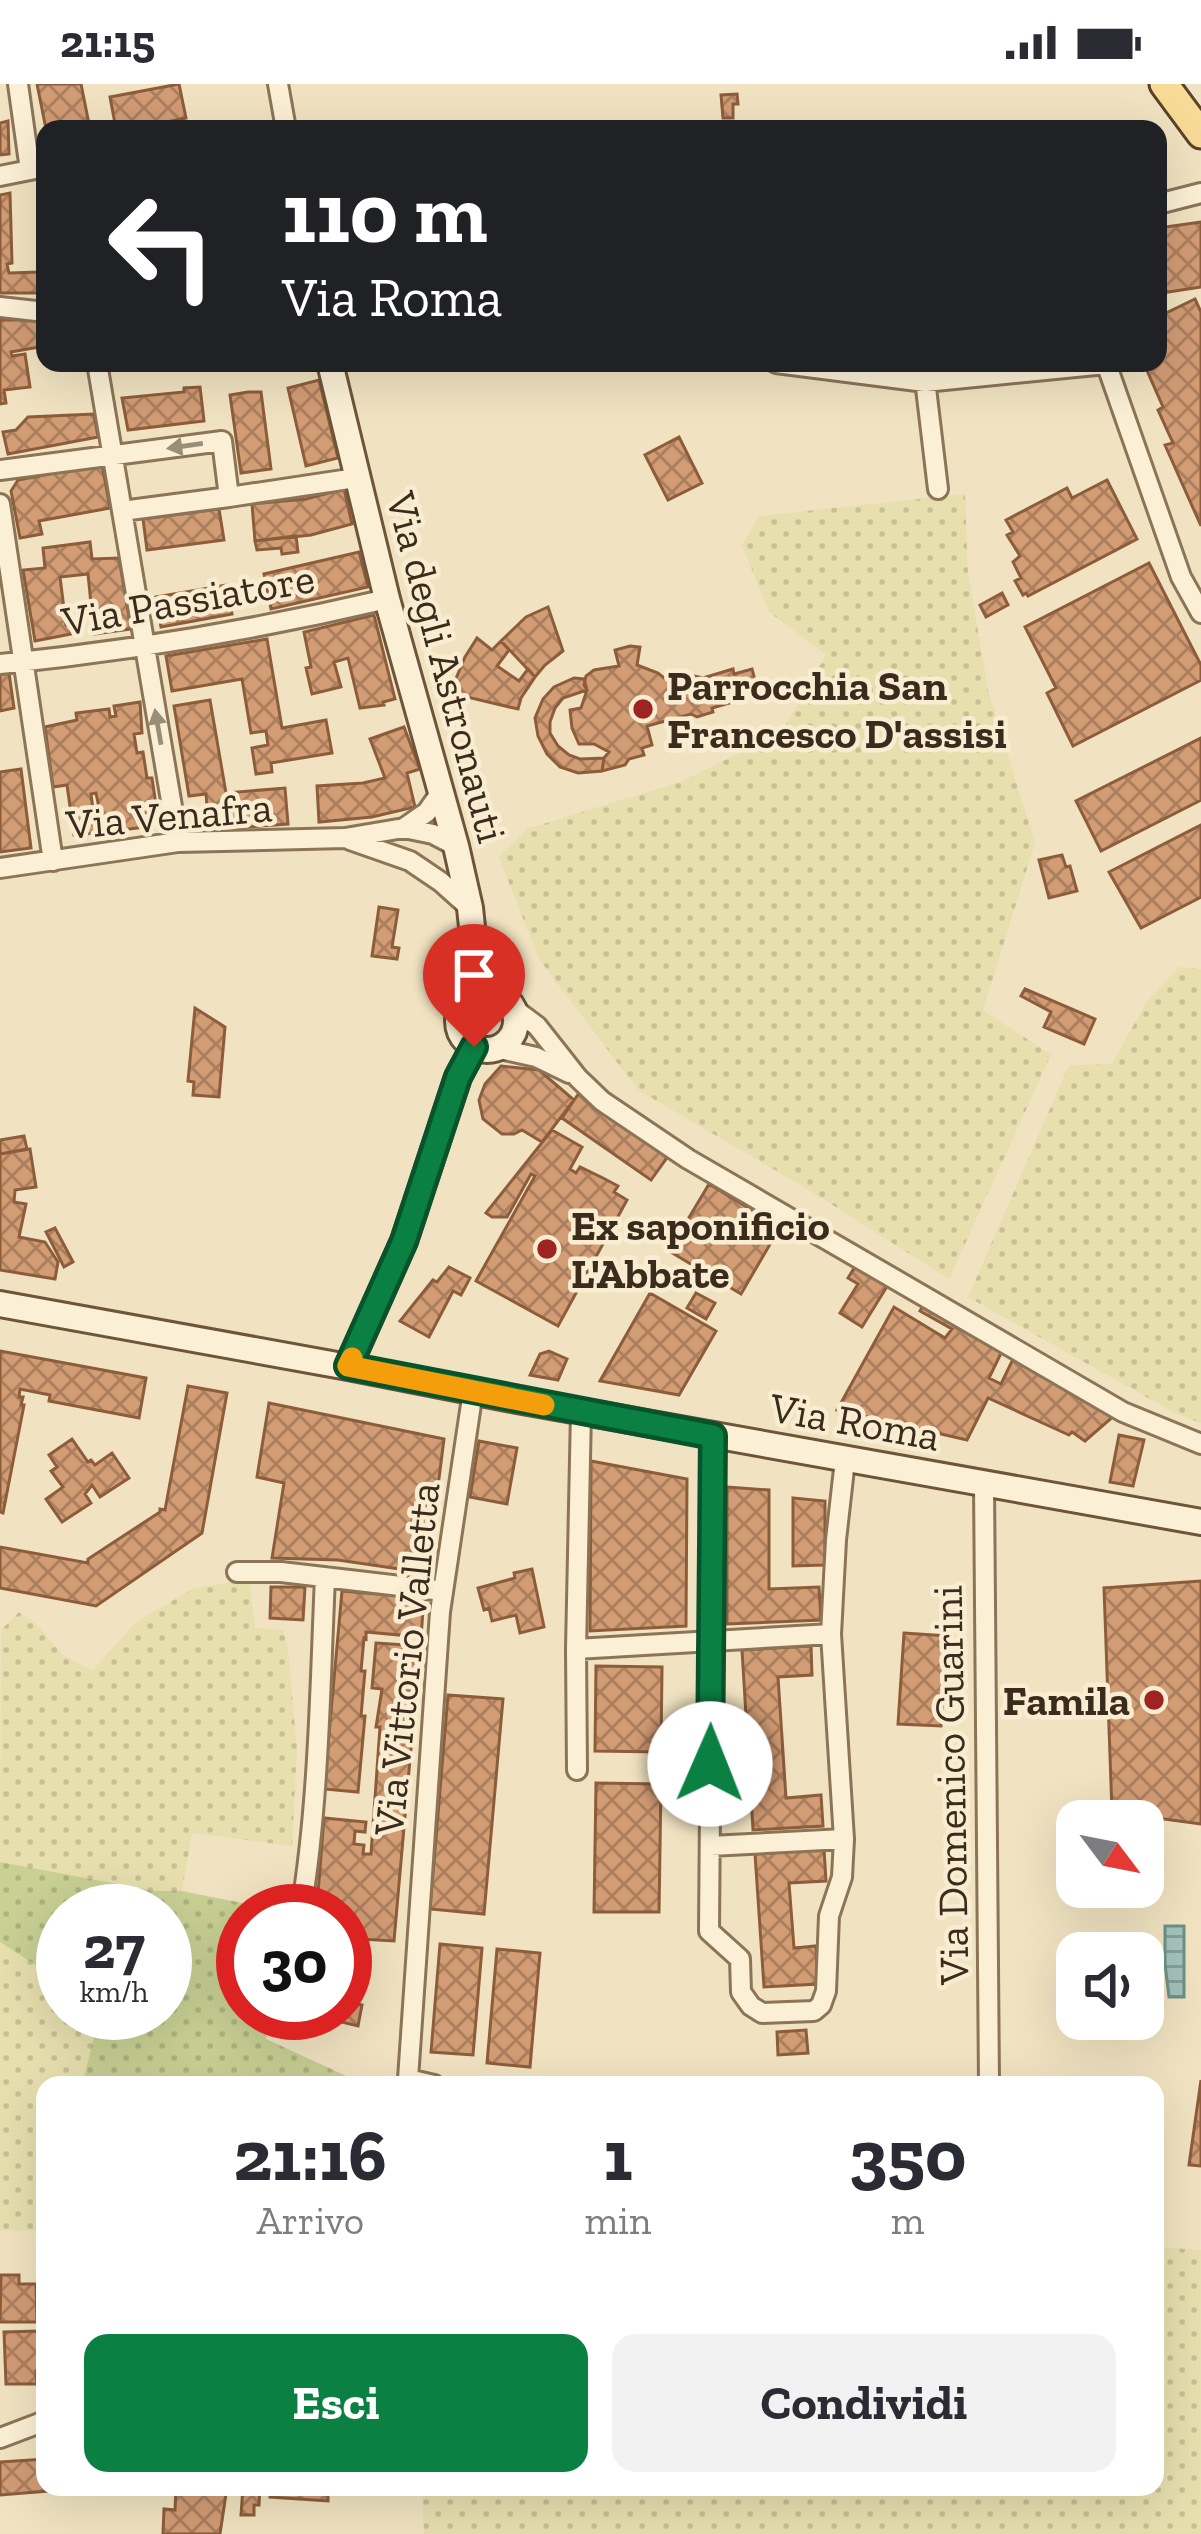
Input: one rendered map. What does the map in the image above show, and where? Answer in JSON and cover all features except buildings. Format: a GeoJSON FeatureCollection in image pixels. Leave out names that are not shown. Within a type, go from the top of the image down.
{"type":"FeatureCollection","features":[{"type":"Feature","properties":{"kind":"main road"},"geometry":{"type":"LineString","coordinates":[[1164,84],[1201,134]]}},
{"type":"Feature","properties":{"kind":"street"},"geometry":{"type":"LineString","coordinates":[[18,84],[36,160]]}},
{"type":"Feature","properties":{"kind":"street"},"geometry":{"type":"LineString","coordinates":[[278,84],[284,120]]}},
{"type":"Feature","properties":{"kind":"street"},"geometry":{"type":"LineString","coordinates":[[0,176],[36,169]]}},
{"type":"Feature","properties":{"kind":"street"},"geometry":{"type":"LineString","coordinates":[[1167,202],[1199,194]]}},
{"type":"Feature","properties":{"kind":"street"},"geometry":{"type":"LineString","coordinates":[[0,307],[36,312]]}},
{"type":"Feature","properties":{"kind":"street"},"geometry":{"type":"LineString","coordinates":[[99,372],[178,842]]}},
{"type":"Feature","properties":{"kind":"street","name":"Via degli Astronauti"},"geometry":{"type":"LineString","coordinates":[[332,372],[386,599],[456,846],[470,908],[479,993]]}},
{"type":"Feature","properties":{"kind":"street"},"geometry":{"type":"LineString","coordinates":[[1110,372],[1201,614]]}},
{"type":"Feature","properties":{"kind":"street"},"geometry":{"type":"LineString","coordinates":[[924,373],[938,489]]}},
{"type":"Feature","properties":{"kind":"street"},"geometry":{"type":"LineString","coordinates":[[0,470],[221,441],[229,497]]}},
{"type":"Feature","properties":{"kind":"street"},"geometry":{"type":"LineString","coordinates":[[122,512],[356,478]]}},
{"type":"Feature","properties":{"kind":"street"},"geometry":{"type":"LineString","coordinates":[[0,504],[53,861]]}},
{"type":"Feature","properties":{"kind":"street","name":"Via Passiatore"},"geometry":{"type":"LineString","coordinates":[[0,664],[279,624],[386,599]]}},
{"type":"Feature","properties":{"kind":"street"},"geometry":{"type":"LineString","coordinates":[[404,828],[427,812],[441,792]]}},
{"type":"Feature","properties":{"kind":"street","name":"Via Venafra"},"geometry":{"type":"LineString","coordinates":[[0,868],[178,842],[345,838],[404,828],[433,833],[456,846]]}},
{"type":"Feature","properties":{"kind":"street","name":"Via Venafra"},"geometry":{"type":"LineString","coordinates":[[345,838],[410,861],[470,908]]}},
{"type":"Feature","properties":{"kind":"street"},"geometry":{"type":"LineString","coordinates":[[410,861],[435,858],[456,846]]}},
{"type":"Feature","properties":{"kind":"street"},"geometry":{"type":"LineString","coordinates":[[578,1078],[536,1057],[466,1041],[458,1023],[463,1004],[479,993],[502,996],[537,1026],[602,1101],[688,1159],[1124,1412],[1201,1444]]}},
{"type":"Feature","properties":{"kind":"street"},"geometry":{"type":"LineString","coordinates":[[348,1366],[404,1241],[458,1077],[485,1048],[512,1036],[513,1007]]}},
{"type":"Feature","properties":{"kind":"street","name":"Via Roma"},"geometry":{"type":"LineString","coordinates":[[0,1304],[1201,1522]]}},
{"type":"Feature","properties":{"kind":"street","name":"Via Vittorio Valletta"},"geometry":{"type":"LineString","coordinates":[[408,2076],[442,1591],[473,1391]]}},
{"type":"Feature","properties":{"kind":"street"},"geometry":{"type":"LineString","coordinates":[[578,1771],[581,1412]]}},
{"type":"Feature","properties":{"kind":"street"},"geometry":{"type":"LineString","coordinates":[[713,1436],[709,1931],[740,1958],[741,1992],[762,2013],[814,2011],[826,1991],[829,1916],[842,1877],[844,1839],[831,1634],[845,1460]]}},
{"type":"Feature","properties":{"kind":"street","name":"Via Domenico Guarini"},"geometry":{"type":"LineString","coordinates":[[984,1484],[989,2076]]}},
{"type":"Feature","properties":{"kind":"street"},"geometry":{"type":"LineString","coordinates":[[237,1571],[442,1591]]}},
{"type":"Feature","properties":{"kind":"street"},"geometry":{"type":"LineString","coordinates":[[306,1884],[325,1577]]}},
{"type":"Feature","properties":{"kind":"street"},"geometry":{"type":"LineString","coordinates":[[576,1649],[831,1634]]}},
{"type":"Feature","properties":{"kind":"street"},"geometry":{"type":"LineString","coordinates":[[710,1846],[844,1839]]}},
{"type":"Feature","properties":{"kind":"street"},"geometry":{"type":"LineString","coordinates":[[0,2438],[36,2424]]}},
{"type":"Feature","properties":{"kind":"shaded area"},"geometry":{"type":"Polygon","coordinates":[[[965,494],[968,572],[988,690],[1035,843],[983,1010],[1051,1055],[949,1279],[638,1090],[539,959],[499,857],[527,829],[680,782],[781,733],[826,655],[769,612],[742,545],[759,516],[965,494]]]}},
{"type":"Feature","properties":{"kind":"shaded area"},"geometry":{"type":"Polygon","coordinates":[[[1179,967],[1201,969],[1201,1423],[968,1297],[1069,1065],[1112,1064],[1146,1003],[1179,967]]]}},
{"type":"Feature","properties":{"kind":"shaded area"},"geometry":{"type":"Polygon","coordinates":[[[249,1580],[255,1628],[283,1630],[297,1749],[292,1846],[192,1833],[183,1884],[118,1884],[0,1862],[1,1630],[19,1612],[62,1654],[92,1671],[135,1623],[194,1588],[249,1580]]]}},
{"type":"Feature","properties":{"kind":"shaded area"},"geometry":{"type":"Polygon","coordinates":[[[0,1942],[36,1965],[36,2040],[93,2040],[84,2076],[36,2076],[36,2230],[0,2231],[0,1942]]]}},
{"type":"Feature","properties":{"kind":"shaded area"},"geometry":{"type":"Polygon","coordinates":[[[1164,2248],[1201,2250],[1201,2534],[424,2534],[422,2496],[1164,2496],[1164,2248]]]}},
{"type":"Feature","properties":{"kind":"green space"},"geometry":{"type":"Polygon","coordinates":[[[0,1862],[118,1884],[36,1884],[36,1965],[0,1942],[0,1862]]]}},
{"type":"Feature","properties":{"kind":"green space"},"geometry":{"type":"Polygon","coordinates":[[[192,1893],[216,1898],[216,2040],[268,2040],[346,2076],[84,2076],[93,2040],[192,2040],[192,1893]]]}},
{"type":"Feature","properties":{"kind":"water"},"geometry":{"type":"Polygon","coordinates":[[[1165,1926],[1184,1926],[1184,1997],[1169,1997],[1165,1926]]]}},
{"type":"Feature","properties":{"kind":"slow traffic"},"geometry":{"type":"LineString","coordinates":[[352,1358],[348,1366],[544,1405]]}},
{"type":"Feature","properties":{"kind":"place","name":"Parrocchia San Francesco D'assisi"},"geometry":{"type":"Point","coordinates":[643,709]}},
{"type":"Feature","properties":{"kind":"place","name":"Ex saponificio L'Abbate"},"geometry":{"type":"Point","coordinates":[547,1249]}},
{"type":"Feature","properties":{"kind":"place","name":"Famila"},"geometry":{"type":"Point","coordinates":[1154,1700]}},
{"type":"Feature","properties":{"kind":"route"},"geometry":{"type":"LineString","coordinates":[[474,1047],[458,1077],[404,1241],[348,1366],[713,1436],[710,1764]]}}]}
